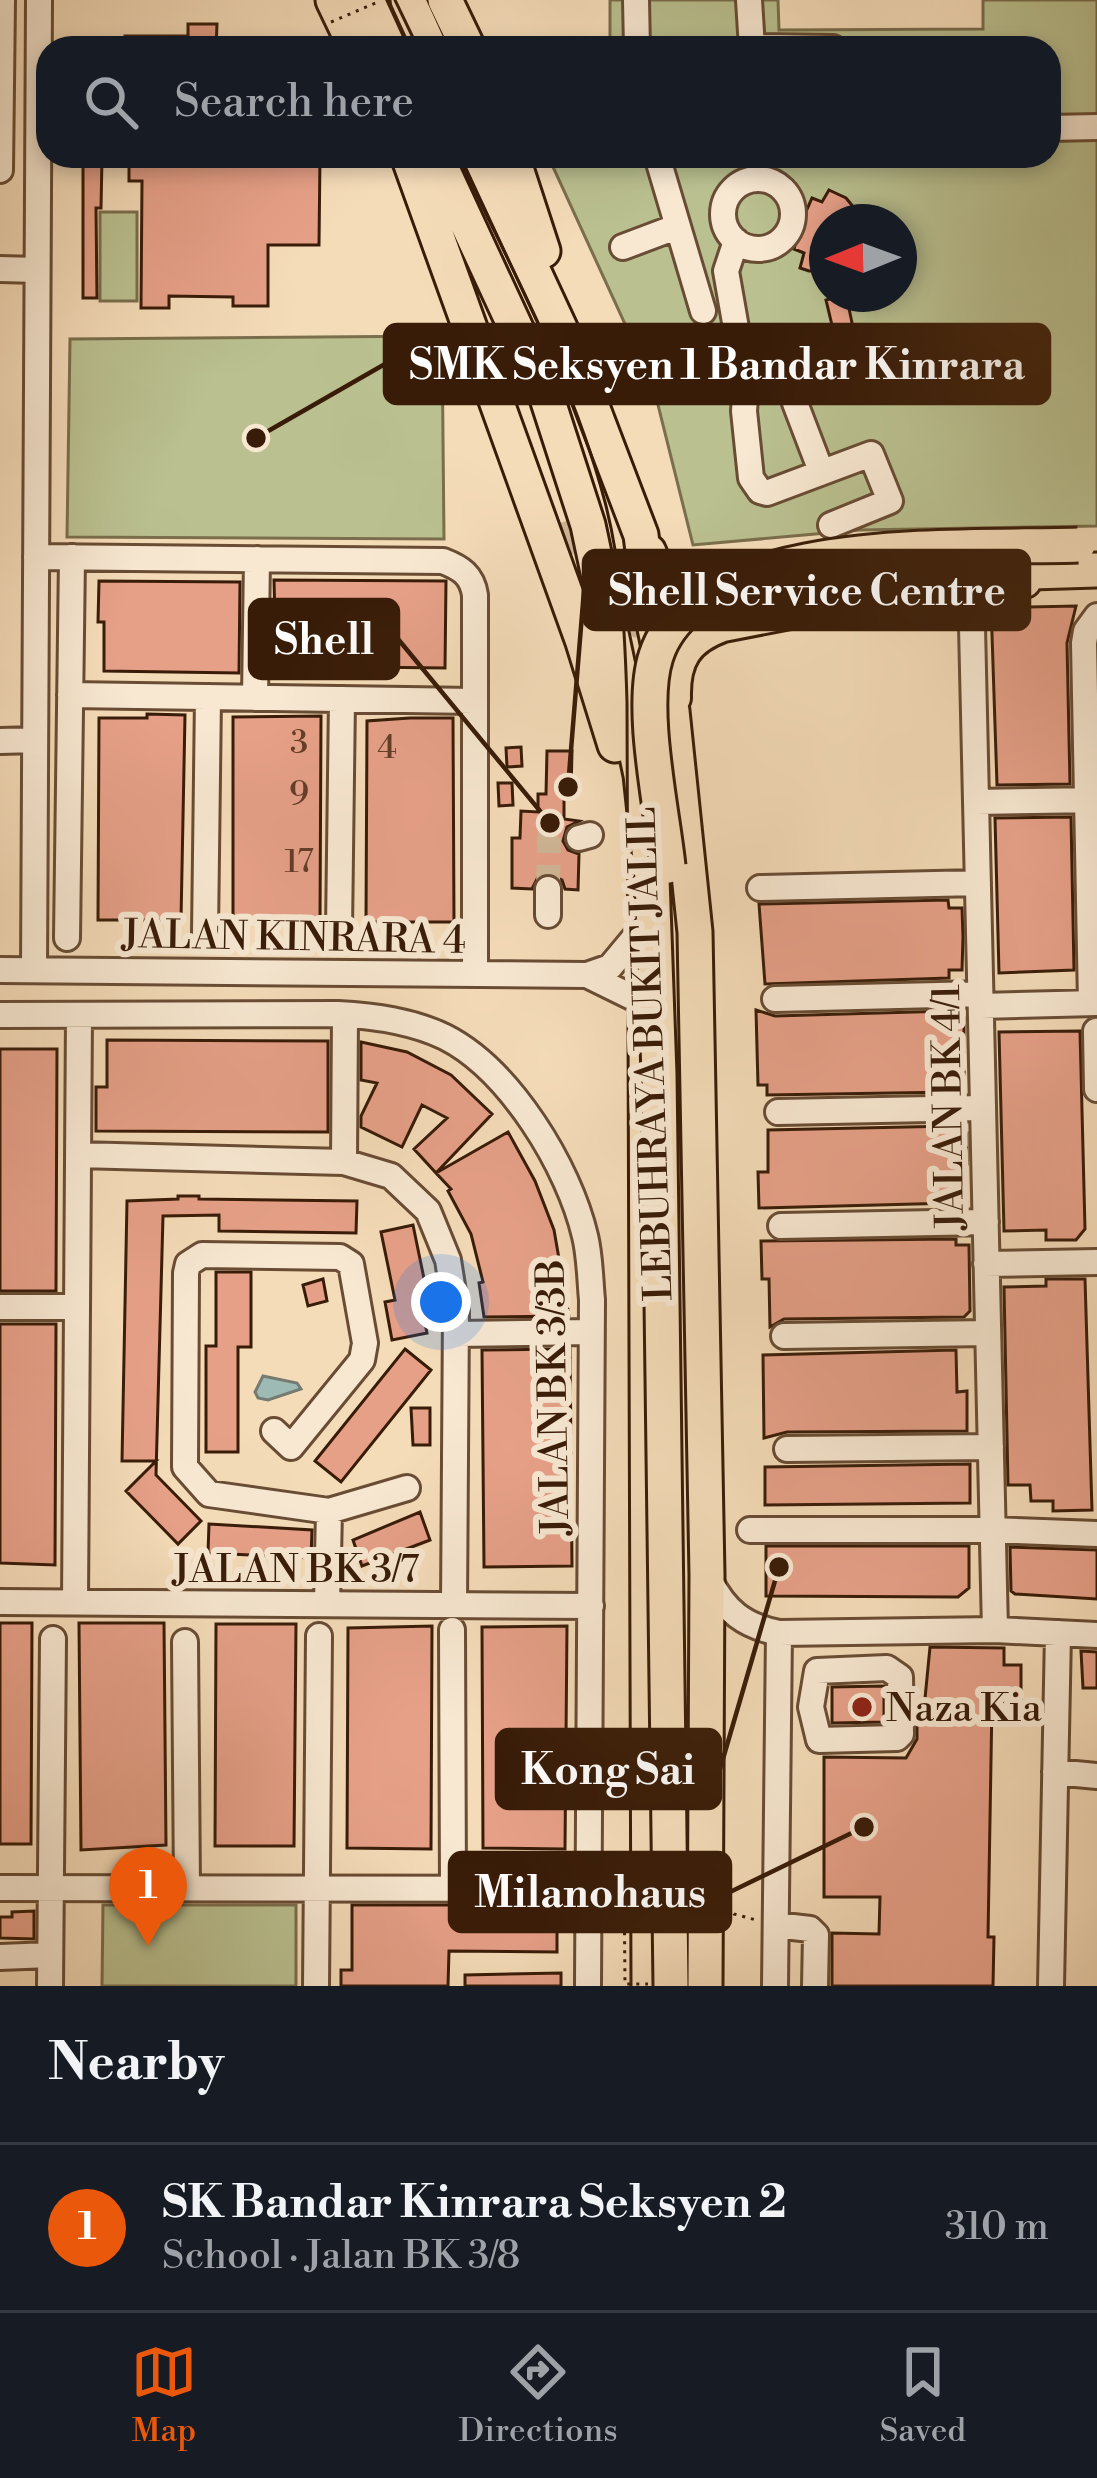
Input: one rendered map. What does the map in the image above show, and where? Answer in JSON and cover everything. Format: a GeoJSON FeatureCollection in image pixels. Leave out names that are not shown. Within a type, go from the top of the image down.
{"type":"FeatureCollection","features":[{"type":"Feature","properties":{"kind":"highway"},"geometry":{"type":"LineString","coordinates":[[445,0],[462,36]]}},
{"type":"Feature","properties":{"kind":"highway"},"geometry":{"type":"LineString","coordinates":[[384,1],[388,36]]}},
{"type":"Feature","properties":{"kind":"highway"},"geometry":{"type":"LineString","coordinates":[[384,1],[418,36]]}},
{"type":"Feature","properties":{"kind":"highway"},"geometry":{"type":"LineString","coordinates":[[430,168],[611,729],[630,814],[650,1097],[659,1127]]}},
{"type":"Feature","properties":{"kind":"highway"},"geometry":{"type":"LineString","coordinates":[[432,168],[502,335],[566,521]]}},
{"type":"Feature","properties":{"kind":"highway","name":"LEBUHRAYA BUKIT JALIL"},"geometry":{"type":"LineString","coordinates":[[432,168],[544,389],[588,526],[641,775],[652,878],[658,1074],[670,1986]]}},
{"type":"Feature","properties":{"kind":"highway","name":"LEBUHRAYA BUKIT JALIL"},"geometry":{"type":"LineString","coordinates":[[486,168],[572,354],[641,535],[676,746],[694,932],[707,1575],[705,1986]]}},
{"type":"Feature","properties":{"kind":"highway"},"geometry":{"type":"LineString","coordinates":[[516,168],[572,354]]}},
{"type":"Feature","properties":{"kind":"highway"},"geometry":{"type":"LineString","coordinates":[[658,1074],[670,1022],[668,866],[650,718],[652,673],[666,635],[696,602],[743,575],[855,554],[1091,553]]}},
{"type":"Feature","properties":{"kind":"highway"},"geometry":{"type":"LineString","coordinates":[[986,578],[1091,553]]}},
{"type":"Feature","properties":{"kind":"main road"},"geometry":{"type":"LineString","coordinates":[[641,535],[670,600],[690,608],[909,560],[1091,553]]}},
{"type":"Feature","properties":{"kind":"main road"},"geometry":{"type":"LineString","coordinates":[[676,746],[678,662],[701,634],[849,601],[986,578],[1097,582]]}},
{"type":"Feature","properties":{"kind":"street"},"geometry":{"type":"LineString","coordinates":[[0,170],[2,0]]}},
{"type":"Feature","properties":{"kind":"street"},"geometry":{"type":"LineString","coordinates":[[39,0],[39,36]]}},
{"type":"Feature","properties":{"kind":"street"},"geometry":{"type":"LineString","coordinates":[[636,0],[638,36]]}},
{"type":"Feature","properties":{"kind":"street"},"geometry":{"type":"LineString","coordinates":[[749,0],[751,36]]}},
{"type":"Feature","properties":{"kind":"street"},"geometry":{"type":"LineString","coordinates":[[1061,128],[1097,127]]}},
{"type":"Feature","properties":{"kind":"street"},"geometry":{"type":"LineString","coordinates":[[34,970],[38,168]]}},
{"type":"Feature","properties":{"kind":"street"},"geometry":{"type":"LineString","coordinates":[[660,168],[703,310]]}},
{"type":"Feature","properties":{"kind":"street"},"geometry":{"type":"LineString","coordinates":[[754,168],[724,203],[724,224],[736,241],[755,249],[783,238],[793,208],[776,183],[756,168]]}},
{"type":"Feature","properties":{"kind":"street"},"geometry":{"type":"LineString","coordinates":[[623,247],[676,226]]}},
{"type":"Feature","properties":{"kind":"street"},"geometry":{"type":"LineString","coordinates":[[736,241],[726,271],[746,385],[743,411],[751,478],[767,493],[871,454],[890,501],[831,525]]}},
{"type":"Feature","properties":{"kind":"street"},"geometry":{"type":"LineString","coordinates":[[0,269],[38,270]]}},
{"type":"Feature","properties":{"kind":"street"},"geometry":{"type":"LineString","coordinates":[[795,404],[821,471]]}},
{"type":"Feature","properties":{"kind":"street"},"geometry":{"type":"LineString","coordinates":[[36,557],[443,561],[463,569],[474,585],[475,974]]}},
{"type":"Feature","properties":{"kind":"street"},"geometry":{"type":"LineString","coordinates":[[67,938],[72,557]]}},
{"type":"Feature","properties":{"kind":"street"},"geometry":{"type":"LineString","coordinates":[[255,698],[257,559]]}},
{"type":"Feature","properties":{"kind":"street","name":"JALAN BK 4/1"},"geometry":{"type":"LineString","coordinates":[[986,578],[976,802],[995,1630]]}},
{"type":"Feature","properties":{"kind":"street"},"geometry":{"type":"LineString","coordinates":[[775,999],[1094,1003],[1092,801],[1084,643],[1090,621],[1097,616]]}},
{"type":"Feature","properties":{"kind":"street"},"geometry":{"type":"LineString","coordinates":[[70,695],[474,701]]}},
{"type":"Feature","properties":{"kind":"street"},"geometry":{"type":"LineString","coordinates":[[205,933],[208,697]]}},
{"type":"Feature","properties":{"kind":"street"},"geometry":{"type":"LineString","coordinates":[[339,929],[342,699]]}},
{"type":"Feature","properties":{"kind":"street"},"geometry":{"type":"LineString","coordinates":[[0,741],[35,740]]}},
{"type":"Feature","properties":{"kind":"street"},"geometry":{"type":"LineString","coordinates":[[976,802],[1092,801]]}},
{"type":"Feature","properties":{"kind":"street"},"geometry":{"type":"LineString","coordinates":[[760,888],[978,883]]}},
{"type":"Feature","properties":{"kind":"street"},"geometry":{"type":"LineString","coordinates":[[548,889],[548,915]]}},
{"type":"Feature","properties":{"kind":"street"},"geometry":{"type":"LineString","coordinates":[[587,975],[610,967],[640,931]]}},
{"type":"Feature","properties":{"kind":"street","name":"JALAN KINRARA 4"},"geometry":{"type":"LineString","coordinates":[[0,970],[587,975],[644,1003]]}},
{"type":"Feature","properties":{"kind":"street","name":"JALAN BK 3/3B"},"geometry":{"type":"LineString","coordinates":[[0,1015],[345,1015],[394,1021],[444,1037],[482,1062],[513,1097],[550,1152],[586,1238],[591,1332],[588,1986]]}},
{"type":"Feature","properties":{"kind":"street"},"geometry":{"type":"LineString","coordinates":[[344,1162],[345,1015]]}},
{"type":"Feature","properties":{"kind":"street"},"geometry":{"type":"LineString","coordinates":[[75,1602],[79,1016]]}},
{"type":"Feature","properties":{"kind":"street"},"geometry":{"type":"LineString","coordinates":[[1096,1031],[1097,1089]]}},
{"type":"Feature","properties":{"kind":"street"},"geometry":{"type":"LineString","coordinates":[[778,1112],[983,1108]]}},
{"type":"Feature","properties":{"kind":"street"},"geometry":{"type":"LineString","coordinates":[[78,1155],[344,1162],[391,1176],[428,1210],[448,1260],[456,1334],[453,1889]]}},
{"type":"Feature","properties":{"kind":"street"},"geometry":{"type":"LineString","coordinates":[[781,1226],[986,1222]]}},
{"type":"Feature","properties":{"kind":"street"},"geometry":{"type":"LineString","coordinates":[[274,1431],[290,1447],[362,1360],[365,1343],[351,1264],[340,1257],[202,1255],[188,1264],[186,1273],[185,1467],[209,1494],[329,1511],[407,1488]]}},
{"type":"Feature","properties":{"kind":"street"},"geometry":{"type":"LineString","coordinates":[[986,1264],[1097,1262]]}},
{"type":"Feature","properties":{"kind":"street"},"geometry":{"type":"LineString","coordinates":[[0,1307],[77,1307]]}},
{"type":"Feature","properties":{"kind":"street"},"geometry":{"type":"LineString","coordinates":[[456,1334],[591,1332]]}},
{"type":"Feature","properties":{"kind":"street"},"geometry":{"type":"LineString","coordinates":[[784,1336],[988,1333]]}},
{"type":"Feature","properties":{"kind":"street"},"geometry":{"type":"LineString","coordinates":[[787,1449],[991,1447]]}},
{"type":"Feature","properties":{"kind":"street"},"geometry":{"type":"LineString","coordinates":[[327,1604],[329,1511]]}},
{"type":"Feature","properties":{"kind":"street"},"geometry":{"type":"LineString","coordinates":[[750,1530],[1097,1534]]}},
{"type":"Feature","properties":{"kind":"street"},"geometry":{"type":"LineString","coordinates":[[707,1575],[730,1612],[759,1629],[779,1633],[995,1630],[1097,1635]]}},
{"type":"Feature","properties":{"kind":"street","name":"JALAN BK 3/7"},"geometry":{"type":"LineString","coordinates":[[0,1601],[327,1604],[453,1618],[591,1606]]}},
{"type":"Feature","properties":{"kind":"street"},"geometry":{"type":"LineString","coordinates":[[775,1986],[779,1633]]}},
{"type":"Feature","properties":{"kind":"street"},"geometry":{"type":"LineString","coordinates":[[1051,1986],[1058,1633]]}},
{"type":"Feature","properties":{"kind":"street"},"geometry":{"type":"LineString","coordinates":[[316,1986],[319,1636]]}},
{"type":"Feature","properties":{"kind":"street"},"geometry":{"type":"LineString","coordinates":[[50,1986],[53,1639]]}},
{"type":"Feature","properties":{"kind":"street"},"geometry":{"type":"LineString","coordinates":[[184,1642],[187,1888]]}},
{"type":"Feature","properties":{"kind":"street"},"geometry":{"type":"LineString","coordinates":[[778,1707],[812,1707]]}},
{"type":"Feature","properties":{"kind":"street"},"geometry":{"type":"LineString","coordinates":[[1055,1772],[1097,1776]]}},
{"type":"Feature","properties":{"kind":"street"},"geometry":{"type":"LineString","coordinates":[[0,1888],[588,1889]]}},
{"type":"Feature","properties":{"kind":"street"},"geometry":{"type":"LineString","coordinates":[[776,1923],[811,1929],[817,1935],[815,1986]]}},
{"type":"Feature","properties":{"kind":"street"},"geometry":{"type":"LineString","coordinates":[[0,1957],[50,1955]]}},
{"type":"Feature","properties":{"kind":"path"},"geometry":{"type":"LineString","coordinates":[[332,11],[384,1]]}},
{"type":"Feature","properties":{"kind":"path"},"geometry":{"type":"LineString","coordinates":[[624,1878],[625,1984],[670,1986]]}},
{"type":"Feature","properties":{"kind":"path"},"geometry":{"type":"LineString","coordinates":[[727,1897],[734,1914],[776,1923]]}},
{"type":"Feature","properties":{"kind":"green space"},"geometry":{"type":"Polygon","coordinates":[[[610,0],[778,0],[779,30],[983,29],[983,0],[1097,0],[1097,526],[860,530],[693,545],[653,385],[554,168],[1061,168],[1061,36],[610,36],[610,0]]]}},
{"type":"Feature","properties":{"kind":"green space"},"geometry":{"type":"Polygon","coordinates":[[[100,212],[137,212],[137,301],[100,301],[100,212]]]}},
{"type":"Feature","properties":{"kind":"green space"},"geometry":{"type":"Polygon","coordinates":[[[442,336],[444,539],[67,537],[70,339],[442,336]]]}},
{"type":"Feature","properties":{"kind":"green space"},"geometry":{"type":"Polygon","coordinates":[[[103,1905],[296,1905],[296,1986],[102,1986],[103,1905]]]}},
{"type":"Feature","properties":{"kind":"water"},"geometry":{"type":"Polygon","coordinates":[[[263,1376],[297,1383],[301,1389],[268,1400],[258,1398],[255,1392],[263,1376]]]}},
{"type":"Feature","properties":{"kind":"building"},"geometry":{"type":"Polygon","coordinates":[[[188,24],[217,24],[216,36],[188,36],[188,24]]]}},
{"type":"Feature","properties":{"kind":"building"},"geometry":{"type":"Polygon","coordinates":[[[83,168],[102,168],[101,208],[96,208],[97,298],[83,298],[83,168]]]}},
{"type":"Feature","properties":{"kind":"building"},"geometry":{"type":"Polygon","coordinates":[[[129,168],[320,168],[319,245],[268,245],[268,306],[233,306],[233,297],[169,296],[169,308],[141,308],[142,181],[129,181],[129,168]]]}},
{"type":"Feature","properties":{"kind":"building"},"geometry":{"type":"Polygon","coordinates":[[[829,190],[851,204],[809,204],[812,198],[822,202],[829,190]]]}},
{"type":"Feature","properties":{"kind":"building"},"geometry":{"type":"Polygon","coordinates":[[[809,205],[809,271],[800,268],[804,253],[794,249],[809,205]]]}},
{"type":"Feature","properties":{"kind":"building"},"geometry":{"type":"Polygon","coordinates":[[[829,312],[850,312],[856,342],[837,346],[829,312]]]}},
{"type":"Feature","properties":{"kind":"building"},"geometry":{"type":"Polygon","coordinates":[[[274,580],[446,581],[445,668],[276,666],[274,580]]]}},
{"type":"Feature","properties":{"kind":"building"},"geometry":{"type":"Polygon","coordinates":[[[99,581],[240,582],[239,673],[104,671],[99,581]]]}},
{"type":"Feature","properties":{"kind":"building"},"geometry":{"type":"Polygon","coordinates":[[[1029,601],[1029,607],[1076,606],[1067,643],[1070,784],[997,785],[991,604],[1029,601]]]}},
{"type":"Feature","properties":{"kind":"building"},"geometry":{"type":"Polygon","coordinates":[[[147,714],[185,715],[181,920],[98,920],[99,718],[147,718],[147,714]]]}},
{"type":"Feature","properties":{"kind":"building"},"geometry":{"type":"Polygon","coordinates":[[[321,716],[320,920],[233,920],[233,717],[321,716]]]}},
{"type":"Feature","properties":{"kind":"building"},"geometry":{"type":"Polygon","coordinates":[[[453,718],[454,922],[366,922],[367,721],[453,718]]]}},
{"type":"Feature","properties":{"kind":"building"},"geometry":{"type":"Polygon","coordinates":[[[521,747],[522,766],[507,767],[506,748],[521,747]]]}},
{"type":"Feature","properties":{"kind":"building"},"geometry":{"type":"Polygon","coordinates":[[[547,751],[572,751],[571,793],[564,793],[564,819],[579,821],[567,827],[563,841],[568,850],[579,854],[578,890],[565,889],[562,880],[549,873],[539,875],[532,889],[512,888],[512,838],[520,838],[521,811],[538,812],[538,794],[546,794],[547,751]]]}},
{"type":"Feature","properties":{"kind":"building"},"geometry":{"type":"Polygon","coordinates":[[[498,783],[512,783],[513,805],[499,806],[498,783]]]}},
{"type":"Feature","properties":{"kind":"building"},"geometry":{"type":"Polygon","coordinates":[[[1071,817],[1074,970],[999,973],[995,818],[1071,817]]]}},
{"type":"Feature","properties":{"kind":"building"},"geometry":{"type":"Polygon","coordinates":[[[948,900],[949,908],[962,908],[963,937],[962,970],[949,970],[949,978],[765,984],[759,904],[948,900]]]}},
{"type":"Feature","properties":{"kind":"building"},"geometry":{"type":"Polygon","coordinates":[[[756,1010],[775,1016],[949,1011],[949,1019],[964,1018],[964,1084],[953,1084],[953,1092],[767,1095],[767,1085],[758,1085],[756,1010]]]}},
{"type":"Feature","properties":{"kind":"building"},"geometry":{"type":"Polygon","coordinates":[[[1080,1031],[1085,1229],[1076,1240],[1046,1240],[1046,1230],[1004,1231],[999,1032],[1080,1031]]]}},
{"type":"Feature","properties":{"kind":"building"},"geometry":{"type":"Polygon","coordinates":[[[107,1040],[328,1041],[328,1132],[96,1131],[96,1087],[107,1087],[107,1040]]]}},
{"type":"Feature","properties":{"kind":"building"},"geometry":{"type":"Polygon","coordinates":[[[361,1042],[407,1052],[451,1075],[492,1114],[436,1173],[414,1149],[447,1118],[422,1105],[402,1147],[361,1127],[361,1116],[377,1083],[361,1080],[361,1042]]]}},
{"type":"Feature","properties":{"kind":"building"},"geometry":{"type":"Polygon","coordinates":[[[0,1049],[57,1049],[56,1291],[0,1291],[0,1049]]]}},
{"type":"Feature","properties":{"kind":"building"},"geometry":{"type":"Polygon","coordinates":[[[952,1126],[952,1133],[967,1133],[965,1196],[953,1196],[953,1203],[759,1208],[758,1172],[768,1172],[768,1130],[952,1126]]]}},
{"type":"Feature","properties":{"kind":"building"},"geometry":{"type":"Polygon","coordinates":[[[508,1132],[535,1181],[554,1230],[569,1316],[484,1317],[479,1283],[483,1282],[471,1234],[451,1189],[436,1173],[508,1132]]]}},
{"type":"Feature","properties":{"kind":"building"},"geometry":{"type":"Polygon","coordinates":[[[178,1196],[357,1201],[356,1233],[219,1231],[219,1215],[163,1216],[156,1475],[201,1521],[178,1544],[126,1491],[156,1461],[122,1461],[127,1201],[178,1196]]]}},
{"type":"Feature","properties":{"kind":"building"},"geometry":{"type":"Polygon","coordinates":[[[413,1225],[428,1298],[420,1300],[427,1333],[392,1340],[385,1302],[395,1300],[381,1232],[413,1225]]]}},
{"type":"Feature","properties":{"kind":"building"},"geometry":{"type":"Polygon","coordinates":[[[956,1239],[956,1245],[969,1245],[970,1311],[964,1317],[784,1319],[770,1327],[769,1279],[762,1279],[761,1241],[956,1239]]]}},
{"type":"Feature","properties":{"kind":"building"},"geometry":{"type":"Polygon","coordinates":[[[216,1272],[251,1272],[251,1347],[238,1347],[238,1452],[206,1452],[206,1346],[216,1346],[216,1272]]]}},
{"type":"Feature","properties":{"kind":"building"},"geometry":{"type":"Polygon","coordinates":[[[323,1279],[327,1301],[308,1306],[303,1285],[323,1279]]]}},
{"type":"Feature","properties":{"kind":"building"},"geometry":{"type":"Polygon","coordinates":[[[1046,1279],[1085,1279],[1092,1510],[1053,1511],[1053,1501],[1031,1501],[1030,1485],[1008,1485],[1004,1287],[1046,1286],[1046,1279]]]}},
{"type":"Feature","properties":{"kind":"building"},"geometry":{"type":"Polygon","coordinates":[[[0,1324],[56,1324],[55,1565],[0,1563],[0,1324]]]}},
{"type":"Feature","properties":{"kind":"building"},"geometry":{"type":"Polygon","coordinates":[[[405,1349],[431,1370],[341,1482],[315,1461],[405,1349]]]}},
{"type":"Feature","properties":{"kind":"building"},"geometry":{"type":"Polygon","coordinates":[[[570,1349],[572,1566],[484,1567],[482,1350],[570,1349]]]}},
{"type":"Feature","properties":{"kind":"building"},"geometry":{"type":"Polygon","coordinates":[[[956,1350],[957,1392],[967,1391],[967,1431],[787,1432],[764,1438],[763,1355],[956,1350]]]}},
{"type":"Feature","properties":{"kind":"building"},"geometry":{"type":"Polygon","coordinates":[[[411,1408],[430,1408],[430,1445],[413,1445],[411,1408]]]}},
{"type":"Feature","properties":{"kind":"building"},"geometry":{"type":"Polygon","coordinates":[[[970,1464],[970,1503],[765,1505],[765,1467],[970,1464]]]}},
{"type":"Feature","properties":{"kind":"building"},"geometry":{"type":"Polygon","coordinates":[[[420,1512],[430,1540],[362,1566],[353,1540],[420,1512]]]}},
{"type":"Feature","properties":{"kind":"building"},"geometry":{"type":"Polygon","coordinates":[[[209,1524],[312,1530],[311,1558],[208,1553],[209,1524]]]}},
{"type":"Feature","properties":{"kind":"building"},"geometry":{"type":"Polygon","coordinates":[[[766,1546],[969,1546],[969,1588],[958,1597],[766,1596],[766,1546]]]}},
{"type":"Feature","properties":{"kind":"building"},"geometry":{"type":"Polygon","coordinates":[[[1010,1547],[1097,1550],[1097,1599],[1015,1594],[1011,1591],[1010,1547]]]}},
{"type":"Feature","properties":{"kind":"building"},"geometry":{"type":"Polygon","coordinates":[[[0,1623],[32,1623],[31,1844],[0,1844],[0,1623]]]}},
{"type":"Feature","properties":{"kind":"building"},"geometry":{"type":"Polygon","coordinates":[[[79,1623],[164,1623],[166,1845],[81,1850],[79,1623]]]}},
{"type":"Feature","properties":{"kind":"building"},"geometry":{"type":"Polygon","coordinates":[[[216,1624],[296,1624],[294,1846],[215,1846],[216,1624]]]}},
{"type":"Feature","properties":{"kind":"building"},"geometry":{"type":"Polygon","coordinates":[[[432,1626],[431,1849],[347,1848],[348,1628],[432,1626]]]}},
{"type":"Feature","properties":{"kind":"building"},"geometry":{"type":"Polygon","coordinates":[[[567,1626],[565,1849],[483,1848],[482,1627],[567,1626]]]}},
{"type":"Feature","properties":{"kind":"building"},"geometry":{"type":"Polygon","coordinates":[[[930,1647],[1004,1648],[1004,1665],[1021,1665],[1021,1701],[992,1702],[988,1937],[994,1937],[993,1986],[832,1986],[832,1933],[879,1934],[880,1897],[824,1897],[824,1757],[906,1758],[917,1739],[917,1718],[923,1719],[930,1647]]]}},
{"type":"Feature","properties":{"kind":"building"},"geometry":{"type":"Polygon","coordinates":[[[1081,1651],[1097,1652],[1097,1688],[1083,1688],[1081,1651]]]}},
{"type":"Feature","properties":{"kind":"building","name":"Naza Kia"},"geometry":{"type":"Polygon","coordinates":[[[884,1686],[884,1722],[832,1723],[832,1687],[884,1686]]]}},
{"type":"Feature","properties":{"kind":"building"},"geometry":{"type":"Polygon","coordinates":[[[352,1905],[557,1905],[557,1952],[449,1951],[448,1986],[341,1986],[341,1970],[352,1970],[352,1905]]]}},
{"type":"Feature","properties":{"kind":"building"},"geometry":{"type":"Polygon","coordinates":[[[34,1911],[34,1939],[0,1938],[0,1917],[34,1911]]]}},
{"type":"Feature","properties":{"kind":"building"},"geometry":{"type":"Polygon","coordinates":[[[561,1973],[561,1986],[465,1986],[465,1975],[561,1973]]]}},
{"type":"Feature","properties":{"kind":"tunnel"},"geometry":{"type":"LineString","coordinates":[[566,521],[582,561],[605,596],[637,621],[680,628]]}},
{"type":"Feature","properties":{"kind":"tunnel"},"geometry":{"type":"LineString","coordinates":[[548,889],[549,838],[579,838]]}},
{"type":"Feature","properties":{"kind":"tram line"},"geometry":{"type":"LineString","coordinates":[[395,0],[412,36]]}},
{"type":"Feature","properties":{"kind":"tram line"},"geometry":{"type":"LineString","coordinates":[[464,168],[576,412],[605,502],[622,601],[627,702],[631,1986]]}},
{"type":"Feature","properties":{"kind":"place","name":"SMK Seksyen 1 Bandar Kinrara"},"geometry":{"type":"Point","coordinates":[256,438]}},
{"type":"Feature","properties":{"kind":"place","name":"Shell Service Centre"},"geometry":{"type":"Point","coordinates":[568,787]}},
{"type":"Feature","properties":{"kind":"place","name":"Shell"},"geometry":{"type":"Point","coordinates":[550,823]}},
{"type":"Feature","properties":{"kind":"place","name":"Kong Sai"},"geometry":{"type":"Point","coordinates":[779,1567]}},
{"type":"Feature","properties":{"kind":"place","name":"Naza Kia"},"geometry":{"type":"Point","coordinates":[862,1707]}},
{"type":"Feature","properties":{"kind":"place","name":"Milanohaus"},"geometry":{"type":"Point","coordinates":[864,1827]}},
{"type":"Feature","properties":{"kind":"place","name":"SK Bandar Kinrara Seksyen 2"},"geometry":{"type":"Point","coordinates":[148,1946]}}]}
